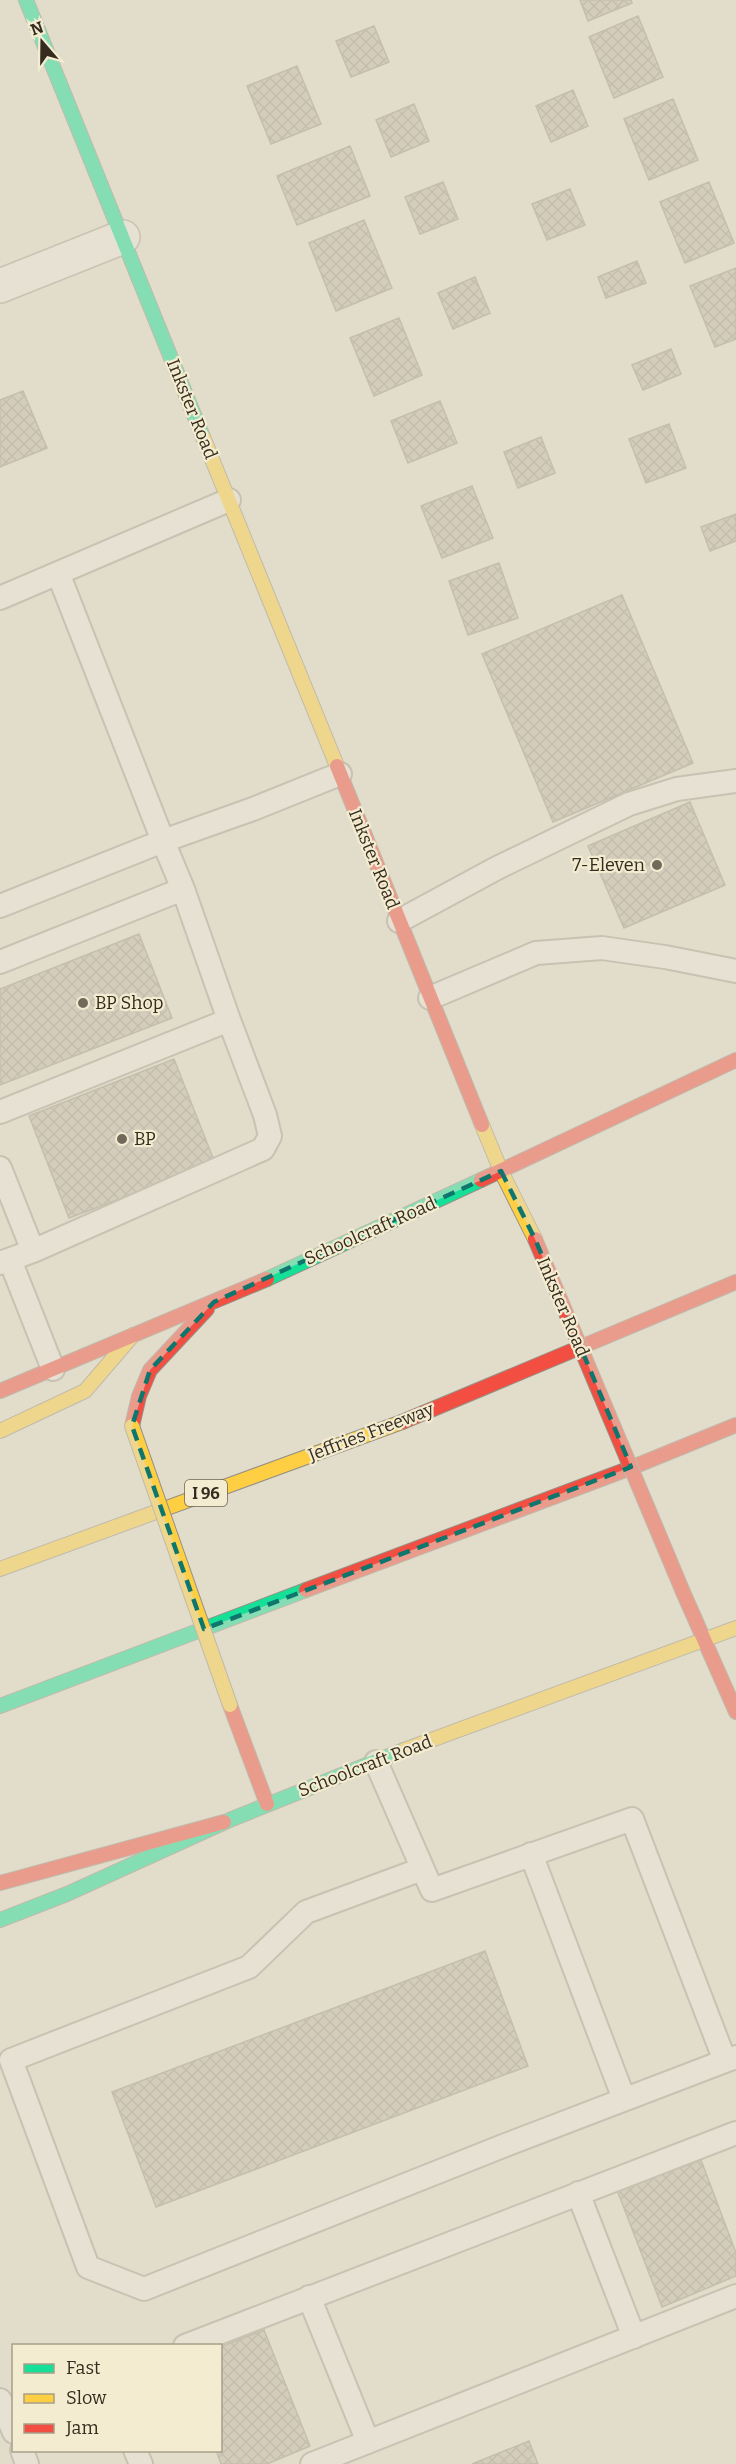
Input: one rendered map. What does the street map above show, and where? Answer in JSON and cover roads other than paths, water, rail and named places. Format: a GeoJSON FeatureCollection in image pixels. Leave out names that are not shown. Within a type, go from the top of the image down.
{"type":"FeatureCollection","features":[{"type":"Feature","properties":{"kind":"main road","name":"Inkster Road"},"geometry":{"type":"LineString","coordinates":[[26,0],[501,1171],[535,1239],[703,1640],[736,1712]]}},
{"type":"Feature","properties":{"kind":"main road","name":"Schoolcraft Road"},"geometry":{"type":"LineString","coordinates":[[0,1391],[214,1302],[501,1171],[736,1060]]}},
{"type":"Feature","properties":{"kind":"main road","name":"Jeffries Freeway"},"geometry":{"type":"LineString","coordinates":[[0,1569],[412,1418],[736,1282]]}},
{"type":"Feature","properties":{"kind":"main road"},"geometry":{"type":"LineString","coordinates":[[214,1302],[150,1370],[139,1396],[132,1426],[267,1804]]}},
{"type":"Feature","properties":{"kind":"main road"},"geometry":{"type":"LineString","coordinates":[[0,1431],[85,1391],[133,1335]]}},
{"type":"Feature","properties":{"kind":"main road"},"geometry":{"type":"LineString","coordinates":[[0,1706],[736,1425]]}},
{"type":"Feature","properties":{"kind":"main road","name":"Schoolcraft Road"},"geometry":{"type":"LineString","coordinates":[[0,1920],[49,1903],[267,1804],[564,1689],[736,1628]]}},
{"type":"Feature","properties":{"kind":"main road"},"geometry":{"type":"LineString","coordinates":[[0,1883],[224,1822]]}},
{"type":"Feature","properties":{"kind":"street"},"geometry":{"type":"LineString","coordinates":[[0,286],[123,237]]}},
{"type":"Feature","properties":{"kind":"lane"},"geometry":{"type":"LineString","coordinates":[[0,598],[229,500]]}},
{"type":"Feature","properties":{"kind":"lane"},"geometry":{"type":"LineString","coordinates":[[53,1369],[5,1261],[33,1251],[262,1149],[270,1136],[265,1115],[183,890],[58,573]]}},
{"type":"Feature","properties":{"kind":"lane"},"geometry":{"type":"LineString","coordinates":[[0,906],[340,774]]}},
{"type":"Feature","properties":{"kind":"lane"},"geometry":{"type":"LineString","coordinates":[[399,921],[497,868],[629,804],[677,789],[736,781]]}},
{"type":"Feature","properties":{"kind":"lane"},"geometry":{"type":"LineString","coordinates":[[0,962],[183,890]]}},
{"type":"Feature","properties":{"kind":"lane"},"geometry":{"type":"LineString","coordinates":[[430,999],[536,953],[602,948],[736,971]]}},
{"type":"Feature","properties":{"kind":"lane"},"geometry":{"type":"LineString","coordinates":[[0,1112],[229,1020]]}},
{"type":"Feature","properties":{"kind":"lane"},"geometry":{"type":"LineString","coordinates":[[0,1168],[33,1251]]}},
{"type":"Feature","properties":{"kind":"lane"},"geometry":{"type":"LineString","coordinates":[[376,1762],[432,1890],[632,1819],[731,2059],[144,2289],[88,2267],[10,2060],[249,1967],[306,1912],[422,1869]]}},
{"type":"Feature","properties":{"kind":"lane"},"geometry":{"type":"LineString","coordinates":[[531,1854],[624,2099]]}},
{"type":"Feature","properties":{"kind":"lane"},"geometry":{"type":"LineString","coordinates":[[190,2344],[736,2133]]}},
{"type":"Feature","properties":{"kind":"lane"},"geometry":{"type":"LineString","coordinates":[[578,2193],[634,2337]]}},
{"type":"Feature","properties":{"kind":"lane"},"geometry":{"type":"LineString","coordinates":[[312,2464],[736,2296]]}},
{"type":"Feature","properties":{"kind":"lane"},"geometry":{"type":"LineString","coordinates":[[309,2297],[368,2442]]}},
{"type":"Feature","properties":{"kind":"lane"},"geometry":{"type":"LineString","coordinates":[[0,2400],[12,2427]]}},
{"type":"Feature","properties":{"kind":"place","name":"7-Eleven"},"geometry":{"type":"Point","coordinates":[657,865]}},
{"type":"Feature","properties":{"kind":"place","name":"BP Shop"},"geometry":{"type":"Point","coordinates":[83,1003]}},
{"type":"Feature","properties":{"kind":"place","name":"BP"},"geometry":{"type":"Point","coordinates":[122,1139]}}]}
